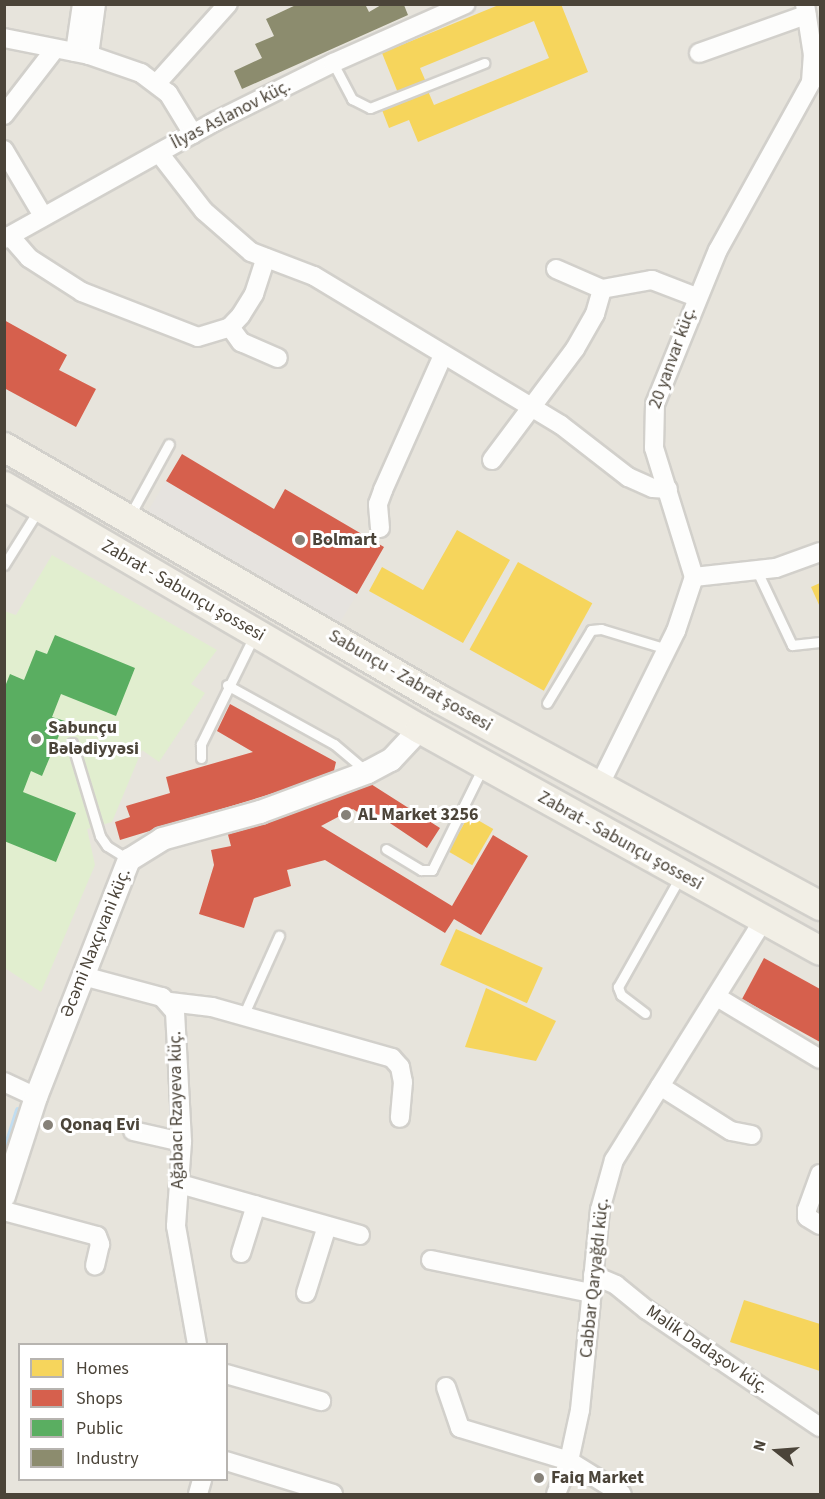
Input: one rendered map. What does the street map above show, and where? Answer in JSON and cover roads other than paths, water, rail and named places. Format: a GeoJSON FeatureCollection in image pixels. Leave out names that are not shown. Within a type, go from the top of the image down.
{"type":"FeatureCollection","features":[{"type":"Feature","properties":{"kind":"main road","name":"Sabunçu - Zabrat şossesi"},"geometry":{"type":"LineString","coordinates":[[4,447],[439,699],[820,906]]}},
{"type":"Feature","properties":{"kind":"main road","name":"Zabrat - Sabunçu şossesi"},"geometry":{"type":"LineString","coordinates":[[4,486],[420,729],[820,951]]}},
{"type":"Feature","properties":{"kind":"main road"},"geometry":{"type":"LineString","coordinates":[[420,729],[439,699]]}},
{"type":"Feature","properties":{"kind":"street"},"geometry":{"type":"LineString","coordinates":[[82,4],[82,54]]}},
{"type":"Feature","properties":{"kind":"street"},"geometry":{"type":"LineString","coordinates":[[82,54],[96,4]]}},
{"type":"Feature","properties":{"kind":"street"},"geometry":{"type":"LineString","coordinates":[[157,83],[228,4]]}},
{"type":"Feature","properties":{"kind":"street","name":"İlyas Aslanov küç."},"geometry":{"type":"LineString","coordinates":[[7,238],[193,134],[333,63],[465,4]]}},
{"type":"Feature","properties":{"kind":"street"},"geometry":{"type":"LineString","coordinates":[[699,53],[806,10]]}},
{"type":"Feature","properties":{"kind":"street","name":"20 yanvar küç."},"geometry":{"type":"LineString","coordinates":[[694,577],[654,448],[652,418],[664,376],[696,297],[762,168],[803,102],[817,71],[806,10]]}},
{"type":"Feature","properties":{"kind":"street"},"geometry":{"type":"LineString","coordinates":[[4,38],[82,54],[133,69],[157,83],[193,134]]}},
{"type":"Feature","properties":{"kind":"street"},"geometry":{"type":"LineString","coordinates":[[4,116],[55,49]]}},
{"type":"Feature","properties":{"kind":"street"},"geometry":{"type":"LineString","coordinates":[[4,150],[43,216]]}},
{"type":"Feature","properties":{"kind":"street"},"geometry":{"type":"LineString","coordinates":[[159,153],[204,211],[238,242],[266,258],[314,276],[577,436],[628,477],[653,489],[668,489]]}},
{"type":"Feature","properties":{"kind":"street"},"geometry":{"type":"LineString","coordinates":[[7,238],[49,273],[82,292],[159,324],[198,337],[230,327],[254,294],[266,258]]}},
{"type":"Feature","properties":{"kind":"street"},"geometry":{"type":"LineString","coordinates":[[556,269],[602,289],[652,280],[696,297]]}},
{"type":"Feature","properties":{"kind":"street"},"geometry":{"type":"LineString","coordinates":[[492,460],[533,408],[587,329],[602,289]]}},
{"type":"Feature","properties":{"kind":"street"},"geometry":{"type":"LineString","coordinates":[[230,327],[241,342],[278,358]]}},
{"type":"Feature","properties":{"kind":"street"},"geometry":{"type":"LineString","coordinates":[[380,528],[378,504],[383,490],[443,355]]}},
{"type":"Feature","properties":{"kind":"street"},"geometry":{"type":"LineString","coordinates":[[599,786],[687,606],[694,577],[757,571],[820,552]]}},
{"type":"Feature","properties":{"kind":"street","name":"Əcəmi Naxçıvani küç."},"geometry":{"type":"LineString","coordinates":[[4,1196],[36,1096],[129,860],[162,839],[260,812],[368,772],[391,760],[420,729]]}},
{"type":"Feature","properties":{"kind":"street","name":"Cabbar Qaryağdı küç."},"geometry":{"type":"LineString","coordinates":[[556,1494],[569,1461],[580,1410],[600,1210],[614,1160],[763,921]]}},
{"type":"Feature","properties":{"kind":"street"},"geometry":{"type":"LineString","coordinates":[[83,976],[151,993],[170,1002],[243,1016],[392,1058],[400,1067],[403,1082],[400,1118]]}},
{"type":"Feature","properties":{"kind":"street"},"geometry":{"type":"LineString","coordinates":[[717,997],[820,1059]]}},
{"type":"Feature","properties":{"kind":"street","name":"Ağabacı Rzayeva küç."},"geometry":{"type":"LineString","coordinates":[[170,1002],[176,1022],[182,1142],[178,1244],[197,1343]]}},
{"type":"Feature","properties":{"kind":"street"},"geometry":{"type":"LineString","coordinates":[[4,1082],[36,1096]]}},
{"type":"Feature","properties":{"kind":"street"},"geometry":{"type":"LineString","coordinates":[[660,1086],[731,1131],[752,1135]]}},
{"type":"Feature","properties":{"kind":"street"},"geometry":{"type":"LineString","coordinates":[[133,1131],[182,1142]]}},
{"type":"Feature","properties":{"kind":"street"},"geometry":{"type":"LineString","coordinates":[[820,1174],[807,1210],[807,1217],[820,1225]]}},
{"type":"Feature","properties":{"kind":"street"},"geometry":{"type":"LineString","coordinates":[[180,1184],[360,1235]]}},
{"type":"Feature","properties":{"kind":"street"},"geometry":{"type":"LineString","coordinates":[[241,1253],[256,1205]]}},
{"type":"Feature","properties":{"kind":"street"},"geometry":{"type":"LineString","coordinates":[[4,1210],[97,1236],[100,1244],[95,1265]]}},
{"type":"Feature","properties":{"kind":"street"},"geometry":{"type":"LineString","coordinates":[[306,1293],[327,1226]]}},
{"type":"Feature","properties":{"kind":"street"},"geometry":{"type":"LineString","coordinates":[[431,1260],[591,1293]]}},
{"type":"Feature","properties":{"kind":"street","name":"Məlik Dadaşov küç."},"geometry":{"type":"LineString","coordinates":[[593,1275],[616,1285],[647,1310],[820,1427]]}},
{"type":"Feature","properties":{"kind":"street"},"geometry":{"type":"LineString","coordinates":[[228,1375],[321,1401]]}},
{"type":"Feature","properties":{"kind":"street"},"geometry":{"type":"LineString","coordinates":[[446,1388],[460,1428],[569,1461],[622,1494]]}},
{"type":"Feature","properties":{"kind":"street"},"geometry":{"type":"LineString","coordinates":[[228,1462],[333,1494]]}},
{"type":"Feature","properties":{"kind":"lane"},"geometry":{"type":"LineString","coordinates":[[333,63],[356,104],[370,108],[484,63]]}},
{"type":"Feature","properties":{"kind":"lane"},"geometry":{"type":"LineString","coordinates":[[128,519],[169,444]]}},
{"type":"Feature","properties":{"kind":"lane"},"geometry":{"type":"LineString","coordinates":[[4,565],[40,507]]}},
{"type":"Feature","properties":{"kind":"lane"},"geometry":{"type":"LineString","coordinates":[[757,571],[792,645],[820,642]]}},
{"type":"Feature","properties":{"kind":"lane"},"geometry":{"type":"LineString","coordinates":[[547,703],[591,630],[601,628],[667,650]]}},
{"type":"Feature","properties":{"kind":"lane"},"geometry":{"type":"LineString","coordinates":[[201,758],[201,744],[227,685],[255,634]]}},
{"type":"Feature","properties":{"kind":"lane"},"geometry":{"type":"LineString","coordinates":[[227,685],[334,744],[368,772]]}},
{"type":"Feature","properties":{"kind":"lane"},"geometry":{"type":"LineString","coordinates":[[72,743],[100,836],[129,860]]}},
{"type":"Feature","properties":{"kind":"lane"},"geometry":{"type":"LineString","coordinates":[[386,849],[420,870],[432,870],[484,765]]}},
{"type":"Feature","properties":{"kind":"lane"},"geometry":{"type":"LineString","coordinates":[[645,1013],[621,995],[618,987],[681,875]]}},
{"type":"Feature","properties":{"kind":"lane"},"geometry":{"type":"LineString","coordinates":[[243,1016],[279,936]]}},
{"type":"Feature","properties":{"kind":"waterway"},"geometry":{"type":"LineString","coordinates":[[4,1154],[18,1110]]}},
{"type":"Feature","properties":{"kind":"place","name":"Bolmart"},"geometry":{"type":"Point","coordinates":[300,540]}},
{"type":"Feature","properties":{"kind":"place","name":"Sabunçu Bələdiyyəsi"},"geometry":{"type":"Point","coordinates":[36,739]}},
{"type":"Feature","properties":{"kind":"place","name":"AL Market 3256"},"geometry":{"type":"Point","coordinates":[346,815]}},
{"type":"Feature","properties":{"kind":"place","name":"Qonaq Evi"},"geometry":{"type":"Point","coordinates":[48,1125]}},
{"type":"Feature","properties":{"kind":"place","name":"Faiq Market"},"geometry":{"type":"Point","coordinates":[539,1478]}}]}
